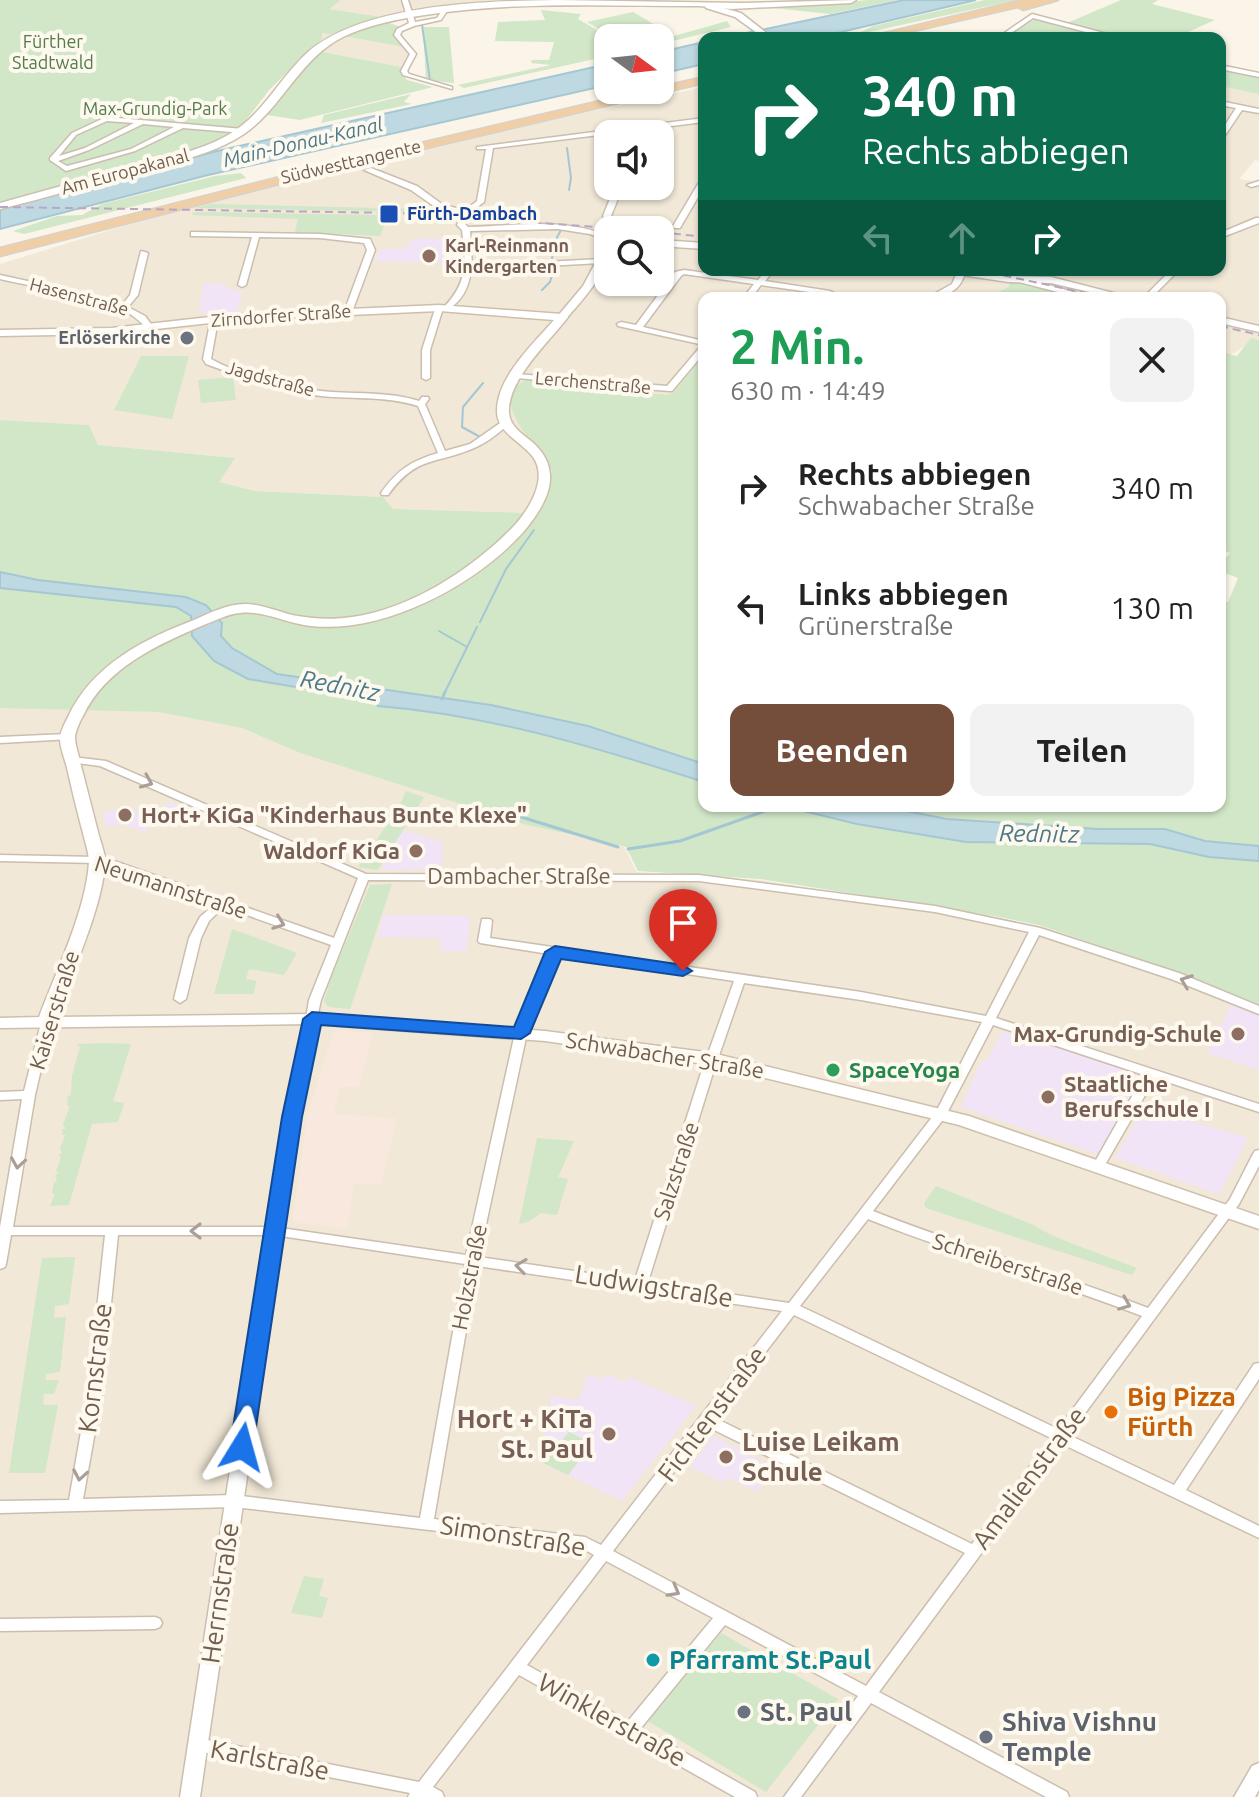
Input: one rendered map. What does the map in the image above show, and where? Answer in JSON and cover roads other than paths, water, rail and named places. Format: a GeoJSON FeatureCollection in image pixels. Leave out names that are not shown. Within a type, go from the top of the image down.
{"type":"FeatureCollection","features":[{"type":"Feature","properties":{"kind":"highway"},"geometry":{"type":"LineString","coordinates":[[895,32],[1035,0]]}},
{"type":"Feature","properties":{"kind":"highway"},"geometry":{"type":"LineString","coordinates":[[914,32],[1053,0]]}},
{"type":"Feature","properties":{"kind":"highway","name":"Südwesttangente"},"geometry":{"type":"LineString","coordinates":[[674,83],[698,79]]}},
{"type":"Feature","properties":{"kind":"highway","name":"Südwesttangente"},"geometry":{"type":"LineString","coordinates":[[85,226],[698,79]]}},
{"type":"Feature","properties":{"kind":"highway","name":"Südwesttangente"},"geometry":{"type":"LineString","coordinates":[[85,226],[216,188],[594,101]]}},
{"type":"Feature","properties":{"kind":"highway"},"geometry":{"type":"LineString","coordinates":[[0,250],[85,226]]}},
{"type":"Feature","properties":{"kind":"main road","name":"Am Europakanal"},"geometry":{"type":"LineString","coordinates":[[682,2],[741,14],[851,0]]}},
{"type":"Feature","properties":{"kind":"main road","name":"Am Europakanal"},"geometry":{"type":"LineString","coordinates":[[0,206],[198,152],[243,131],[262,115],[289,76],[319,47],[359,27],[484,3],[682,2],[741,14]]}},
{"type":"Feature","properties":{"kind":"main road","name":"Zirndorfer Straße"},"geometry":{"type":"LineString","coordinates":[[0,333],[150,328],[214,320],[443,308],[562,317]]}},
{"type":"Feature","properties":{"kind":"main road"},"geometry":{"type":"LineString","coordinates":[[67,737],[85,697],[104,674],[137,650],[186,628],[219,615],[250,608],[313,623],[364,618],[410,605],[508,540],[538,499],[545,470],[537,452],[506,423],[503,415],[505,396],[516,376],[562,317]]}},
{"type":"Feature","properties":{"kind":"main road","name":"Kaiserstraße"},"geometry":{"type":"LineString","coordinates":[[46,1022],[90,901],[97,860],[67,737]]}},
{"type":"Feature","properties":{"kind":"main road","name":"Schwabacher Straße"},"geometry":{"type":"LineString","coordinates":[[0,1023],[312,1019],[521,1033],[712,1059],[941,1114],[1259,1223]]}},
{"type":"Feature","properties":{"kind":"street"},"geometry":{"type":"LineString","coordinates":[[405,0],[410,19],[397,35],[413,54],[404,71],[406,75],[450,88]]}},
{"type":"Feature","properties":{"kind":"street"},"geometry":{"type":"LineString","coordinates":[[741,14],[761,32]]}},
{"type":"Feature","properties":{"kind":"street"},"geometry":{"type":"LineString","coordinates":[[1009,32],[1032,16],[1094,32]]}},
{"type":"Feature","properties":{"kind":"street"},"geometry":{"type":"LineString","coordinates":[[1226,68],[1259,75]]}},
{"type":"Feature","properties":{"kind":"street"},"geometry":{"type":"LineString","coordinates":[[1226,104],[1259,111]]}},
{"type":"Feature","properties":{"kind":"street"},"geometry":{"type":"LineString","coordinates":[[1226,124],[1240,107]]}},
{"type":"Feature","properties":{"kind":"street"},"geometry":{"type":"LineString","coordinates":[[52,159],[74,134],[106,119],[243,131]]}},
{"type":"Feature","properties":{"kind":"street"},"geometry":{"type":"LineString","coordinates":[[674,125],[698,121]]}},
{"type":"Feature","properties":{"kind":"street"},"geometry":{"type":"LineString","coordinates":[[52,159],[87,149],[142,122]]}},
{"type":"Feature","properties":{"kind":"street"},"geometry":{"type":"LineString","coordinates":[[52,159],[66,169],[133,150],[183,125]]}},
{"type":"Feature","properties":{"kind":"street"},"geometry":{"type":"LineString","coordinates":[[479,148],[594,136]]}},
{"type":"Feature","properties":{"kind":"street"},"geometry":{"type":"LineString","coordinates":[[490,146],[480,202],[466,212],[461,225],[466,229],[572,228],[594,235]]}},
{"type":"Feature","properties":{"kind":"street"},"geometry":{"type":"LineString","coordinates":[[368,170],[414,188],[446,209],[466,212]]}},
{"type":"Feature","properties":{"kind":"street"},"geometry":{"type":"LineString","coordinates":[[677,226],[698,191]]}},
{"type":"Feature","properties":{"kind":"street"},"geometry":{"type":"LineString","coordinates":[[607,216],[613,200]]}},
{"type":"Feature","properties":{"kind":"street"},"geometry":{"type":"LineString","coordinates":[[1226,234],[1259,220]]}},
{"type":"Feature","properties":{"kind":"street"},"geometry":{"type":"LineString","coordinates":[[426,378],[426,350],[443,308],[457,301],[470,268],[466,229]]}},
{"type":"Feature","properties":{"kind":"street"},"geometry":{"type":"LineString","coordinates":[[194,234],[355,238],[369,242],[371,250],[348,312]]}},
{"type":"Feature","properties":{"kind":"street"},"geometry":{"type":"LineString","coordinates":[[242,285],[256,235]]}},
{"type":"Feature","properties":{"kind":"street"},"geometry":{"type":"LineString","coordinates":[[674,244],[698,246]]}},
{"type":"Feature","properties":{"kind":"street"},"geometry":{"type":"LineString","coordinates":[[123,308],[134,295],[144,253]]}},
{"type":"Feature","properties":{"kind":"street"},"geometry":{"type":"LineString","coordinates":[[470,268],[594,261]]}},
{"type":"Feature","properties":{"kind":"street"},"geometry":{"type":"LineString","coordinates":[[562,317],[594,274]]}},
{"type":"Feature","properties":{"kind":"street"},"geometry":{"type":"LineString","coordinates":[[639,327],[678,274],[698,274]]}},
{"type":"Feature","properties":{"kind":"street"},"geometry":{"type":"LineString","coordinates":[[716,276],[824,292]]}},
{"type":"Feature","properties":{"kind":"street"},"geometry":{"type":"LineString","coordinates":[[752,292],[765,276]]}},
{"type":"Feature","properties":{"kind":"street"},"geometry":{"type":"LineString","coordinates":[[944,292],[954,287],[961,276]]}},
{"type":"Feature","properties":{"kind":"street"},"geometry":{"type":"LineString","coordinates":[[993,276],[1045,279],[1102,292]]}},
{"type":"Feature","properties":{"kind":"street"},"geometry":{"type":"LineString","coordinates":[[1153,292],[1169,276]]}},
{"type":"Feature","properties":{"kind":"street","name":"Hasenstraße"},"geometry":{"type":"LineString","coordinates":[[0,277],[54,288],[123,308],[142,316],[150,328]]}},
{"type":"Feature","properties":{"kind":"street"},"geometry":{"type":"LineString","coordinates":[[1017,279],[1067,292]]}},
{"type":"Feature","properties":{"kind":"street","name":"Jagdstraße"},"geometry":{"type":"LineString","coordinates":[[214,320],[209,362],[293,389],[329,394],[390,394],[423,402],[442,453]]}},
{"type":"Feature","properties":{"kind":"street"},"geometry":{"type":"LineString","coordinates":[[1226,321],[1258,326]]}},
{"type":"Feature","properties":{"kind":"street"},"geometry":{"type":"LineString","coordinates":[[621,324],[698,343]]}},
{"type":"Feature","properties":{"kind":"street","name":"Lerchenstraße"},"geometry":{"type":"LineString","coordinates":[[516,376],[669,389],[698,353]]}},
{"type":"Feature","properties":{"kind":"street"},"geometry":{"type":"LineString","coordinates":[[385,493],[406,471],[442,453],[473,446],[506,423]]}},
{"type":"Feature","properties":{"kind":"street"},"geometry":{"type":"LineString","coordinates":[[0,740],[67,737]]}},
{"type":"Feature","properties":{"kind":"street","name":"Dambacher Straße"},"geometry":{"type":"LineString","coordinates":[[73,760],[102,763],[364,877],[699,878],[935,909],[1036,930],[1175,976],[1259,1010]]}},
{"type":"Feature","properties":{"kind":"street","name":"Neumannstraße"},"geometry":{"type":"LineString","coordinates":[[0,858],[97,860],[336,943]]}},
{"type":"Feature","properties":{"kind":"street","name":"Herrnstraße"},"geometry":{"type":"LineString","coordinates":[[190,1797],[292,1117],[314,1003],[364,877]]}},
{"type":"Feature","properties":{"kind":"street"},"geometry":{"type":"LineString","coordinates":[[180,999],[195,938],[204,919],[223,902]]}},
{"type":"Feature","properties":{"kind":"street"},"geometry":{"type":"LineString","coordinates":[[486,921],[484,941],[786,985],[989,1020],[1259,1108]]}},
{"type":"Feature","properties":{"kind":"street","name":"Fichtenstraße"},"geometry":{"type":"LineString","coordinates":[[424,1794],[516,1666],[941,1114],[1036,930]]}},
{"type":"Feature","properties":{"kind":"street","name":"Holzstraße"},"geometry":{"type":"LineString","coordinates":[[426,1523],[472,1258],[521,1033],[555,952]]}},
{"type":"Feature","properties":{"kind":"street","name":"Salzstraße"},"geometry":{"type":"LineString","coordinates":[[641,1283],[740,979]]}},
{"type":"Feature","properties":{"kind":"street","name":"Kaiserstraße"},"geometry":{"type":"LineString","coordinates":[[0,1264],[29,1095],[46,1022]]}},
{"type":"Feature","properties":{"kind":"street"},"geometry":{"type":"LineString","coordinates":[[1098,1167],[1152,1072]]}},
{"type":"Feature","properties":{"kind":"street"},"geometry":{"type":"LineString","coordinates":[[0,1096],[29,1095]]}},
{"type":"Feature","properties":{"kind":"street","name":"Amalienstraße"},"geometry":{"type":"LineString","coordinates":[[792,1797],[1227,1211],[1259,1154]]}},
{"type":"Feature","properties":{"kind":"street","name":"Schreiberstraße"},"geometry":{"type":"LineString","coordinates":[[866,1213],[916,1234],[1099,1293],[1150,1314]]}},
{"type":"Feature","properties":{"kind":"street","name":"Ludwigstraße"},"geometry":{"type":"LineString","coordinates":[[4,1231],[274,1231],[641,1283],[792,1308],[1259,1532]]}},
{"type":"Feature","properties":{"kind":"street","name":"Kornstraße"},"geometry":{"type":"LineString","coordinates":[[75,1505],[95,1392],[112,1231]]}},
{"type":"Feature","properties":{"kind":"street"},"geometry":{"type":"LineString","coordinates":[[1177,1492],[1259,1368]]}},
{"type":"Feature","properties":{"kind":"street"},"geometry":{"type":"LineString","coordinates":[[707,1420],[974,1551]]}},
{"type":"Feature","properties":{"kind":"street","name":"Simonstraße"},"geometry":{"type":"LineString","coordinates":[[0,1507],[234,1501],[585,1543],[1061,1797]]}},
{"type":"Feature","properties":{"kind":"street"},"geometry":{"type":"LineString","coordinates":[[630,1730],[723,1617]]}},
{"type":"Feature","properties":{"kind":"street"},"geometry":{"type":"LineString","coordinates":[[0,1625],[155,1623]]}},
{"type":"Feature","properties":{"kind":"street","name":"Winklerstraße"},"geometry":{"type":"LineString","coordinates":[[516,1666],[749,1797]]}},
{"type":"Feature","properties":{"kind":"street","name":"Karlstraße"},"geometry":{"type":"LineString","coordinates":[[197,1745],[424,1794]]}},
{"type":"Feature","properties":{"kind":"street"},"geometry":{"type":"LineString","coordinates":[[1244,1797],[1259,1772]]}},
{"type":"Feature","properties":{"kind":"water"},"geometry":{"type":"Polygon","coordinates":[[[904,0],[976,0],[841,32],[752,32],[904,0]]]}},
{"type":"Feature","properties":{"kind":"water"},"geometry":{"type":"Polygon","coordinates":[[[698,43],[698,65],[674,71],[674,49],[698,43]]]}},
{"type":"Feature","properties":{"kind":"water","name":"Main-Donau-Kanal"},"geometry":{"type":"Polygon","coordinates":[[[594,67],[594,88],[208,175],[0,229],[0,209],[217,151],[594,67]]]}},
{"type":"Feature","properties":{"kind":"water","name":"Rednitz"},"geometry":{"type":"Polygon","coordinates":[[[0,572],[38,580],[186,597],[206,605],[222,623],[221,636],[232,648],[277,674],[491,705],[588,726],[698,762],[698,780],[584,745],[502,725],[420,710],[378,706],[373,700],[248,679],[214,661],[192,636],[191,616],[176,607],[0,588],[0,572]]]}},
{"type":"Feature","properties":{"kind":"water","name":"Rednitz"},"geometry":{"type":"Polygon","coordinates":[[[808,812],[911,812],[947,819],[1098,829],[1165,829],[1205,841],[1259,846],[1259,861],[1209,857],[1150,844],[966,842],[857,824],[808,812]]]}},
{"type":"Feature","properties":{"kind":"waterway"},"geometry":{"type":"LineString","coordinates":[[422,25],[430,80]]}},
{"type":"Feature","properties":{"kind":"waterway"},"geometry":{"type":"LineString","coordinates":[[567,148],[571,178],[569,190]]}},
{"type":"Feature","properties":{"kind":"waterway"},"geometry":{"type":"LineString","coordinates":[[552,259],[554,243],[561,230]]}},
{"type":"Feature","properties":{"kind":"waterway"},"geometry":{"type":"LineString","coordinates":[[542,290],[550,282],[555,264]]}},
{"type":"Feature","properties":{"kind":"waterway"},"geometry":{"type":"LineString","coordinates":[[482,438],[462,427],[463,407],[483,383]]}},
{"type":"Feature","properties":{"kind":"waterway"},"geometry":{"type":"LineString","coordinates":[[480,622],[506,569],[534,530]]}},
{"type":"Feature","properties":{"kind":"waterway"},"geometry":{"type":"LineString","coordinates":[[444,694],[477,627]]}},
{"type":"Feature","properties":{"kind":"waterway"},"geometry":{"type":"LineString","coordinates":[[439,631],[467,647]]}},
{"type":"Feature","properties":{"kind":"waterway"},"geometry":{"type":"LineString","coordinates":[[442,699],[445,692]]}},
{"type":"Feature","properties":{"kind":"waterway"},"geometry":{"type":"LineString","coordinates":[[628,849],[680,841],[762,812]]}},
{"type":"Feature","properties":{"kind":"waterway"},"geometry":{"type":"LineString","coordinates":[[518,816],[618,847]]}},
{"type":"Feature","properties":{"kind":"railway"},"geometry":{"type":"LineString","coordinates":[[0,207],[400,213],[594,227]]}},
{"type":"Feature","properties":{"kind":"railway"},"geometry":{"type":"LineString","coordinates":[[674,234],[698,236]]}},
{"type":"Feature","properties":{"kind":"railway"},"geometry":{"type":"LineString","coordinates":[[1006,276],[1081,292]]}},
{"type":"Feature","properties":{"kind":"railway"},"geometry":{"type":"LineString","coordinates":[[1226,327],[1259,335]]}},
{"type":"Feature","properties":{"kind":"place","name":"Fürth-Dambach"},"geometry":{"type":"Point","coordinates":[389,214]}},
{"type":"Feature","properties":{"kind":"place","name":"Karl-Reinmann Kindergarten"},"geometry":{"type":"Point","coordinates":[429,256]}},
{"type":"Feature","properties":{"kind":"place","name":"Erlöserkirche"},"geometry":{"type":"Point","coordinates":[187,338]}},
{"type":"Feature","properties":{"kind":"place","name":"Hort+ KiGa \"Kinderhaus Bunte Klexe\""},"geometry":{"type":"Point","coordinates":[125,815]}},
{"type":"Feature","properties":{"kind":"place","name":"Waldorf KiGa"},"geometry":{"type":"Point","coordinates":[416,851]}},
{"type":"Feature","properties":{"kind":"place","name":"Max-Grundig-Schule"},"geometry":{"type":"Point","coordinates":[1238,1034]}},
{"type":"Feature","properties":{"kind":"place","name":"SpaceYoga"},"geometry":{"type":"Point","coordinates":[833,1070]}},
{"type":"Feature","properties":{"kind":"place","name":"Staatliche Berufsschule I"},"geometry":{"type":"Point","coordinates":[1048,1097]}},
{"type":"Feature","properties":{"kind":"place","name":"Big Pizza Fürth"},"geometry":{"type":"Point","coordinates":[1111,1412]}},
{"type":"Feature","properties":{"kind":"place","name":"Hort + KiTa St. Paul"},"geometry":{"type":"Point","coordinates":[609,1434]}},
{"type":"Feature","properties":{"kind":"place","name":"Luise Leikam Schule"},"geometry":{"type":"Point","coordinates":[726,1457]}},
{"type":"Feature","properties":{"kind":"place","name":"Pfarramt St.Paul"},"geometry":{"type":"Point","coordinates":[653,1660]}},
{"type":"Feature","properties":{"kind":"place","name":"St. Paul"},"geometry":{"type":"Point","coordinates":[744,1712]}},
{"type":"Feature","properties":{"kind":"place","name":"Shiva Vishnu Temple"},"geometry":{"type":"Point","coordinates":[986,1737]}},
{"type":"Feature","properties":{"kind":"park label","name":"Fürther Stadtwald"},"geometry":{"type":"Point","coordinates":[53,52]}},
{"type":"Feature","properties":{"kind":"park label","name":"Max-Grundig-Park"},"geometry":{"type":"Point","coordinates":[155,109]}}]}
